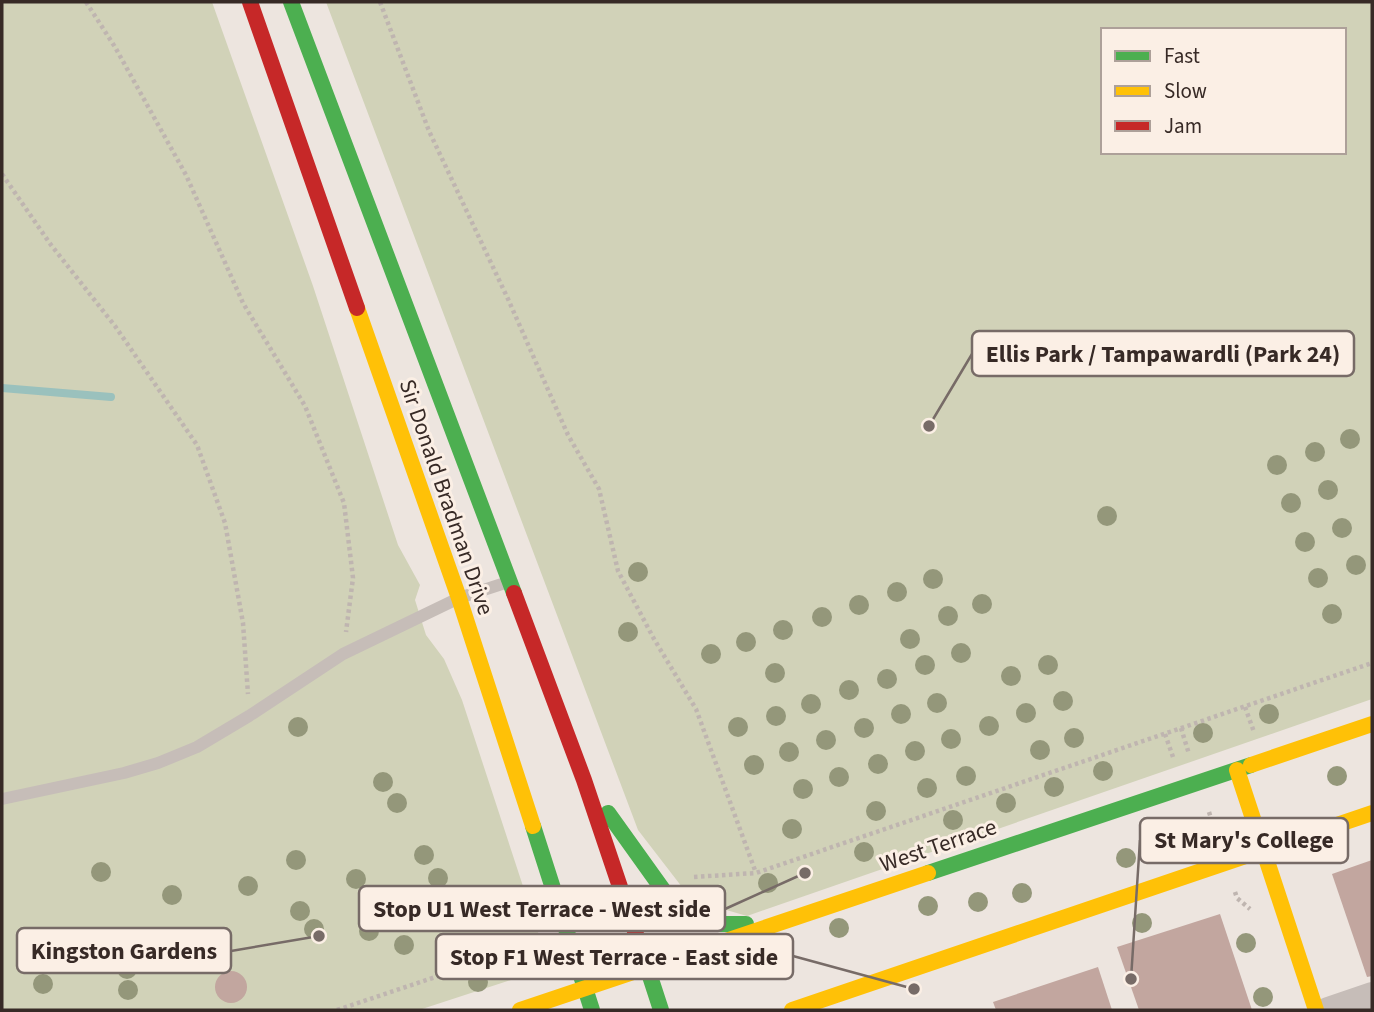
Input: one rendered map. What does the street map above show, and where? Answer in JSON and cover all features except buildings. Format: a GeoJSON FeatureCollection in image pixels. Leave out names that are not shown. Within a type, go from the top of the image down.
{"type":"FeatureCollection","features":[{"type":"Feature","properties":{"kind":"main road","name":"Sir Donald Bradman Drive"},"geometry":{"type":"LineString","coordinates":[[250,2],[459,598],[592,1010]]}},
{"type":"Feature","properties":{"kind":"main road","name":"Sir Donald Bradman Drive"},"geometry":{"type":"LineString","coordinates":[[291,2],[584,780],[661,1010]]}},
{"type":"Feature","properties":{"kind":"main road","name":"West Terrace"},"geometry":{"type":"LineString","coordinates":[[520,1010],[1372,724]]}},
{"type":"Feature","properties":{"kind":"main road"},"geometry":{"type":"LineString","coordinates":[[1237,770],[1315,1010]]}},
{"type":"Feature","properties":{"kind":"main road"},"geometry":{"type":"LineString","coordinates":[[584,780],[671,901],[698,924],[777,923]]}},
{"type":"Feature","properties":{"kind":"main road"},"geometry":{"type":"LineString","coordinates":[[792,1010],[1372,813]]}},
{"type":"Feature","properties":{"kind":"street"},"geometry":{"type":"LineString","coordinates":[[1328,1010],[1372,995]]}},
{"type":"Feature","properties":{"kind":"lane"},"geometry":{"type":"LineString","coordinates":[[2,799],[158,764],[197,747],[343,654],[459,598],[509,582]]}},
{"type":"Feature","properties":{"kind":"path"},"geometry":{"type":"LineString","coordinates":[[86,2],[115,47],[186,174],[243,303],[305,406],[344,503],[353,578],[343,654]]}},
{"type":"Feature","properties":{"kind":"path"},"geometry":{"type":"LineString","coordinates":[[380,2],[429,131],[509,299],[568,435],[600,489],[618,571],[654,639],[696,709],[756,873]]}},
{"type":"Feature","properties":{"kind":"path"},"geometry":{"type":"LineString","coordinates":[[2,174],[197,444],[225,523],[243,622],[249,716]]}},
{"type":"Feature","properties":{"kind":"path"},"geometry":{"type":"LineString","coordinates":[[671,901],[692,877],[756,873],[1372,663]]}},
{"type":"Feature","properties":{"kind":"path"},"geometry":{"type":"LineString","coordinates":[[1165,734],[1173,757]]}},
{"type":"Feature","properties":{"kind":"path"},"geometry":{"type":"LineString","coordinates":[[337,1010],[525,947],[541,954],[548,951]]}},
{"type":"Feature","properties":{"kind":"green space"},"geometry":{"type":"Polygon","coordinates":[[[2,2],[212,2],[313,286],[398,545],[420,585],[415,600],[426,635],[444,659],[462,700],[539,935],[520,959],[526,975],[419,1010],[2,1010],[2,2]]]}},
{"type":"Feature","properties":{"kind":"green space"},"geometry":{"type":"Polygon","coordinates":[[[326,2],[1372,2],[1372,699],[747,916],[692,900],[638,830],[326,2]]]}},
{"type":"Feature","properties":{"kind":"waterway"},"geometry":{"type":"LineString","coordinates":[[2,388],[111,397]]}},
{"type":"Feature","properties":{"kind":"traffic: fast"},"geometry":{"type":"LineString","coordinates":[[291,2],[514,593]]}},
{"type":"Feature","properties":{"kind":"traffic: fast"},"geometry":{"type":"LineString","coordinates":[[928,873],[1251,765]]}},
{"type":"Feature","properties":{"kind":"traffic: fast"},"geometry":{"type":"LineString","coordinates":[[608,813],[671,901],[698,924],[746,924]]}},
{"type":"Feature","properties":{"kind":"traffic: fast"},"geometry":{"type":"LineString","coordinates":[[533,826],[592,1010]]}},
{"type":"Feature","properties":{"kind":"traffic: fast"},"geometry":{"type":"LineString","coordinates":[[647,967],[661,1010]]}},
{"type":"Feature","properties":{"kind":"traffic: slow"},"geometry":{"type":"LineString","coordinates":[[357,308],[459,598],[533,826]]}},
{"type":"Feature","properties":{"kind":"traffic: slow"},"geometry":{"type":"LineString","coordinates":[[1251,765],[1372,724]]}},
{"type":"Feature","properties":{"kind":"traffic: slow"},"geometry":{"type":"LineString","coordinates":[[1237,770],[1316,1010]]}},
{"type":"Feature","properties":{"kind":"traffic: slow"},"geometry":{"type":"LineString","coordinates":[[792,1010],[1372,813]]}},
{"type":"Feature","properties":{"kind":"traffic: slow"},"geometry":{"type":"LineString","coordinates":[[520,1010],[928,873]]}},
{"type":"Feature","properties":{"kind":"traffic: jam"},"geometry":{"type":"LineString","coordinates":[[250,2],[357,308]]}},
{"type":"Feature","properties":{"kind":"traffic: jam"},"geometry":{"type":"LineString","coordinates":[[514,593],[584,780],[647,967]]}},
{"type":"Feature","properties":{"kind":"place","name":"Ellis Park / Tampawardli (Park 24)"},"geometry":{"type":"Point","coordinates":[929,426]}},
{"type":"Feature","properties":{"kind":"place","name":"Stop U1 West Terrace - West side"},"geometry":{"type":"Point","coordinates":[805,873]}},
{"type":"Feature","properties":{"kind":"place","name":"Kingston Gardens"},"geometry":{"type":"Point","coordinates":[319,936]}},
{"type":"Feature","properties":{"kind":"place","name":"St Mary's College"},"geometry":{"type":"Point","coordinates":[1131,979]}},
{"type":"Feature","properties":{"kind":"place","name":"Stop F1 West Terrace - East side"},"geometry":{"type":"Point","coordinates":[914,989]}}]}
